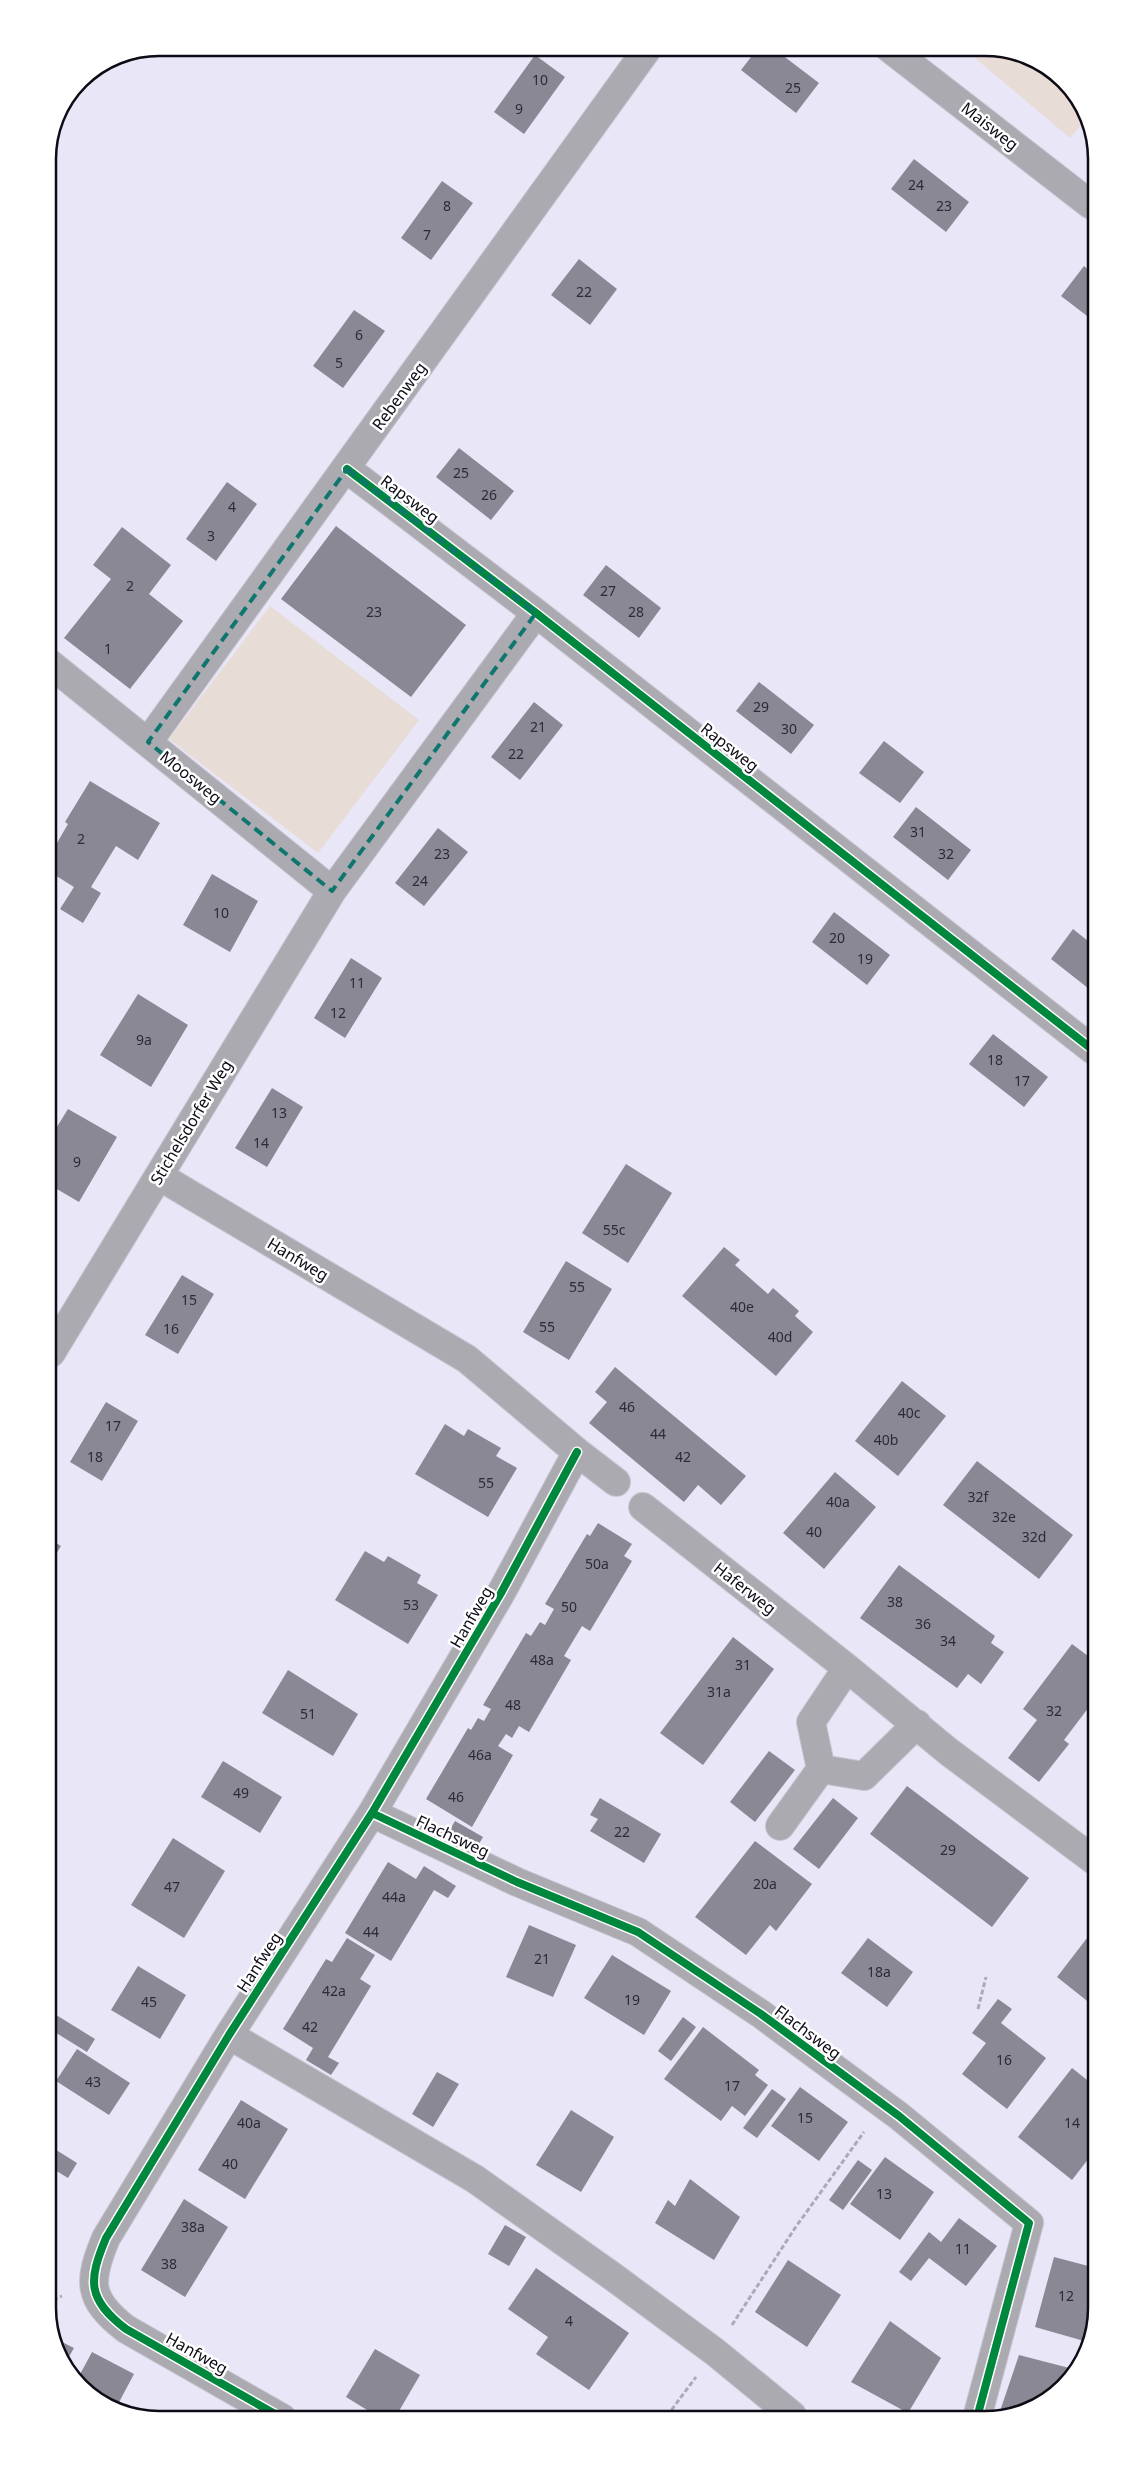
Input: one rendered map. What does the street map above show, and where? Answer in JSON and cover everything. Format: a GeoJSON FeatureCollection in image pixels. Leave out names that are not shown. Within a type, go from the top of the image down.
{"type":"FeatureCollection","features":[{"type":"Feature","properties":{"kind":"street","name":"Rebenweg"},"geometry":{"type":"LineString","coordinates":[[148,742],[347,469],[642,56]]}},
{"type":"Feature","properties":{"kind":"street","name":"Maisweg"},"geometry":{"type":"LineString","coordinates":[[899,56],[1088,203]]}},
{"type":"Feature","properties":{"kind":"street","name":"Rapsweg"},"geometry":{"type":"LineString","coordinates":[[347,469],[536,613],[1088,1046]]}},
{"type":"Feature","properties":{"kind":"street"},"geometry":{"type":"LineString","coordinates":[[332,891],[536,613]]}},
{"type":"Feature","properties":{"kind":"street","name":"Moosweg"},"geometry":{"type":"LineString","coordinates":[[56,669],[332,891]]}},
{"type":"Feature","properties":{"kind":"street","name":"Stichelsdorfer Weg"},"geometry":{"type":"LineString","coordinates":[[56,1346],[332,891]]}},
{"type":"Feature","properties":{"kind":"street","name":"Hanfweg"},"geometry":{"type":"LineString","coordinates":[[158,1176],[467,1359],[577,1452],[501,1593],[372,1813],[229,2035],[106,2238],[96,2264],[92,2281],[101,2306],[111,2317],[126,2329],[270,2411]]}},
{"type":"Feature","properties":{"kind":"street"},"geometry":{"type":"LineString","coordinates":[[577,1452],[616,1482]]}},
{"type":"Feature","properties":{"kind":"street","name":"Haferweg"},"geometry":{"type":"LineString","coordinates":[[643,1507],[917,1724],[949,1752],[1088,1856]]}},
{"type":"Feature","properties":{"kind":"street"},"geometry":{"type":"LineString","coordinates":[[780,1826],[820,1769],[811,1722],[847,1668]]}},
{"type":"Feature","properties":{"kind":"street"},"geometry":{"type":"LineString","coordinates":[[820,1769],[864,1776],[917,1724]]}},
{"type":"Feature","properties":{"kind":"street","name":"Flachsweg"},"geometry":{"type":"LineString","coordinates":[[372,1813],[517,1882],[638,1932],[761,2014],[884,2105],[1028,2223],[979,2411]]}},
{"type":"Feature","properties":{"kind":"street"},"geometry":{"type":"LineString","coordinates":[[229,2035],[474,2179],[612,2276],[715,2352],[787,2411]]}},
{"type":"Feature","properties":{"kind":"path"},"geometry":{"type":"LineString","coordinates":[[978,2009],[986,1977]]}},
{"type":"Feature","properties":{"kind":"path"},"geometry":{"type":"LineString","coordinates":[[671,2411],[715,2352],[795,2228],[884,2105]]}},
{"type":"Feature","properties":{"kind":"highlighted area"},"geometry":{"type":"Polygon","coordinates":[[[347,469],[536,613],[332,891],[148,742],[347,469]]]}},
{"type":"Feature","properties":{"kind":"shaded area"},"geometry":{"type":"Polygon","coordinates":[[[973,56],[991,56],[1018,62],[1030,67],[1053,82],[1070,102],[1081,125],[1070,138],[973,56]]]}},
{"type":"Feature","properties":{"kind":"shaded area"},"geometry":{"type":"Polygon","coordinates":[[[270,606],[419,720],[318,853],[169,739],[270,606]]]}},
{"type":"Feature","properties":{"kind":"building"},"geometry":{"type":"Polygon","coordinates":[[[534,56],[565,77],[524,134],[494,112],[534,56]]]}},
{"type":"Feature","properties":{"kind":"building"},"geometry":{"type":"Polygon","coordinates":[[[752,56],[784,56],[819,83],[796,113],[741,70],[752,56]]]}},
{"type":"Feature","properties":{"kind":"building"},"geometry":{"type":"Polygon","coordinates":[[[914,159],[969,202],[946,232],[891,189],[914,159]]]}},
{"type":"Feature","properties":{"kind":"building"},"geometry":{"type":"Polygon","coordinates":[[[442,181],[473,203],[431,260],[401,238],[442,181]]]}},
{"type":"Feature","properties":{"kind":"building"},"geometry":{"type":"Polygon","coordinates":[[[579,259],[617,289],[590,325],[551,295],[579,259]]]}},
{"type":"Feature","properties":{"kind":"building"},"geometry":{"type":"Polygon","coordinates":[[[1084,266],[1088,269],[1088,317],[1061,296],[1084,266]]]}},
{"type":"Feature","properties":{"kind":"building"},"geometry":{"type":"Polygon","coordinates":[[[354,310],[385,331],[343,388],[313,366],[354,310]]]}},
{"type":"Feature","properties":{"kind":"building"},"geometry":{"type":"Polygon","coordinates":[[[459,448],[514,491],[491,520],[436,477],[459,448]]]}},
{"type":"Feature","properties":{"kind":"building"},"geometry":{"type":"Polygon","coordinates":[[[227,482],[257,504],[216,561],[186,539],[227,482]]]}},
{"type":"Feature","properties":{"kind":"building"},"geometry":{"type":"Polygon","coordinates":[[[336,526],[466,625],[411,697],[281,599],[336,526]]]}},
{"type":"Feature","properties":{"kind":"building"},"geometry":{"type":"Polygon","coordinates":[[[122,527],[171,565],[149,594],[183,621],[130,689],[64,638],[111,579],[93,565],[122,527]]]}},
{"type":"Feature","properties":{"kind":"building"},"geometry":{"type":"Polygon","coordinates":[[[606,565],[661,608],[639,638],[583,595],[606,565]]]}},
{"type":"Feature","properties":{"kind":"building"},"geometry":{"type":"Polygon","coordinates":[[[759,682],[814,725],[791,754],[736,711],[759,682]]]}},
{"type":"Feature","properties":{"kind":"building"},"geometry":{"type":"Polygon","coordinates":[[[534,702],[563,725],[520,780],[491,757],[534,702]]]}},
{"type":"Feature","properties":{"kind":"building"},"geometry":{"type":"Polygon","coordinates":[[[884,741],[924,772],[900,803],[859,773],[884,741]]]}},
{"type":"Feature","properties":{"kind":"building"},"geometry":{"type":"Polygon","coordinates":[[[90,781],[160,823],[138,860],[116,846],[91,887],[101,893],[83,923],[60,909],[74,887],[56,876],[56,845],[68,824],[65,822],[90,781]]]}},
{"type":"Feature","properties":{"kind":"building"},"geometry":{"type":"Polygon","coordinates":[[[916,807],[971,850],[948,880],[893,837],[916,807]]]}},
{"type":"Feature","properties":{"kind":"building"},"geometry":{"type":"Polygon","coordinates":[[[438,828],[468,852],[424,906],[395,883],[438,828]]]}},
{"type":"Feature","properties":{"kind":"building"},"geometry":{"type":"Polygon","coordinates":[[[212,874],[258,901],[230,952],[183,925],[212,874]]]}},
{"type":"Feature","properties":{"kind":"building"},"geometry":{"type":"Polygon","coordinates":[[[834,912],[890,955],[867,985],[812,942],[834,912]]]}},
{"type":"Feature","properties":{"kind":"building"},"geometry":{"type":"Polygon","coordinates":[[[1073,929],[1088,941],[1088,988],[1051,959],[1073,929]]]}},
{"type":"Feature","properties":{"kind":"building"},"geometry":{"type":"Polygon","coordinates":[[[351,958],[382,978],[345,1038],[314,1018],[351,958]]]}},
{"type":"Feature","properties":{"kind":"building"},"geometry":{"type":"Polygon","coordinates":[[[138,994],[188,1025],[151,1087],[100,1055],[138,994]]]}},
{"type":"Feature","properties":{"kind":"building"},"geometry":{"type":"Polygon","coordinates":[[[993,1034],[1048,1077],[1024,1107],[969,1064],[993,1034]]]}},
{"type":"Feature","properties":{"kind":"building"},"geometry":{"type":"Polygon","coordinates":[[[272,1088],[303,1107],[267,1167],[235,1148],[272,1088]]]}},
{"type":"Feature","properties":{"kind":"building"},"geometry":{"type":"Polygon","coordinates":[[[68,1109],[117,1137],[79,1202],[56,1189],[56,1128],[68,1109]]]}},
{"type":"Feature","properties":{"kind":"building"},"geometry":{"type":"Polygon","coordinates":[[[626,1164],[672,1193],[628,1263],[582,1233],[626,1164]]]}},
{"type":"Feature","properties":{"kind":"building"},"geometry":{"type":"Polygon","coordinates":[[[724,1247],[740,1260],[735,1265],[768,1294],[773,1288],[799,1311],[795,1316],[813,1332],[776,1376],[682,1296],[724,1247]]]}},
{"type":"Feature","properties":{"kind":"building"},"geometry":{"type":"Polygon","coordinates":[[[566,1261],[612,1289],[569,1360],[523,1332],[566,1261]]]}},
{"type":"Feature","properties":{"kind":"building"},"geometry":{"type":"Polygon","coordinates":[[[182,1275],[214,1294],[178,1354],[145,1335],[182,1275]]]}},
{"type":"Feature","properties":{"kind":"building"},"geometry":{"type":"Polygon","coordinates":[[[615,1367],[746,1476],[721,1505],[698,1485],[684,1502],[589,1423],[607,1402],[595,1392],[615,1367]]]}},
{"type":"Feature","properties":{"kind":"building"},"geometry":{"type":"Polygon","coordinates":[[[902,1381],[946,1416],[898,1476],[855,1441],[902,1381]]]}},
{"type":"Feature","properties":{"kind":"building"},"geometry":{"type":"Polygon","coordinates":[[[106,1402],[138,1421],[102,1481],[70,1462],[106,1402]]]}},
{"type":"Feature","properties":{"kind":"building"},"geometry":{"type":"Polygon","coordinates":[[[445,1424],[464,1436],[468,1429],[501,1448],[496,1456],[517,1468],[488,1517],[415,1474],[445,1424]]]}},
{"type":"Feature","properties":{"kind":"building"},"geometry":{"type":"Polygon","coordinates":[[[977,1461],[1073,1535],[1039,1579],[943,1505],[977,1461]]]}},
{"type":"Feature","properties":{"kind":"building"},"geometry":{"type":"Polygon","coordinates":[[[835,1472],[876,1507],[824,1569],[783,1533],[835,1472]]]}},
{"type":"Feature","properties":{"kind":"building"},"geometry":{"type":"Polygon","coordinates":[[[598,1523],[632,1544],[624,1556],[632,1561],[590,1631],[582,1626],[564,1656],[571,1660],[529,1732],[519,1726],[512,1738],[506,1734],[498,1746],[513,1755],[472,1827],[426,1799],[468,1728],[471,1730],[478,1718],[484,1721],[491,1709],[483,1705],[526,1633],[531,1636],[540,1622],[545,1625],[554,1609],[545,1604],[587,1534],[590,1536],[598,1523]]]}},
{"type":"Feature","properties":{"kind":"building"},"geometry":{"type":"Polygon","coordinates":[[[56,1543],[61,1546],[56,1554],[56,1543]]]}},
{"type":"Feature","properties":{"kind":"building"},"geometry":{"type":"Polygon","coordinates":[[[365,1551],[384,1562],[388,1556],[421,1575],[417,1583],[438,1595],[408,1644],[335,1600],[365,1551]]]}},
{"type":"Feature","properties":{"kind":"building"},"geometry":{"type":"Polygon","coordinates":[[[899,1565],[995,1636],[991,1643],[1004,1652],[981,1684],[968,1674],[957,1688],[860,1618],[899,1565]]]}},
{"type":"Feature","properties":{"kind":"building"},"geometry":{"type":"Polygon","coordinates":[[[733,1637],[774,1669],[703,1765],[660,1733],[733,1637]]]}},
{"type":"Feature","properties":{"kind":"building"},"geometry":{"type":"Polygon","coordinates":[[[1072,1644],[1088,1656],[1088,1708],[1064,1740],[1069,1744],[1039,1782],[1008,1758],[1037,1720],[1023,1709],[1072,1644]]]}},
{"type":"Feature","properties":{"kind":"building"},"geometry":{"type":"Polygon","coordinates":[[[288,1670],[358,1714],[333,1756],[262,1713],[288,1670]]]}},
{"type":"Feature","properties":{"kind":"building"},"geometry":{"type":"Polygon","coordinates":[[[769,1751],[795,1770],[755,1822],[730,1802],[769,1751]]]}},
{"type":"Feature","properties":{"kind":"building"},"geometry":{"type":"Polygon","coordinates":[[[223,1761],[282,1797],[260,1833],[201,1797],[223,1761]]]}},
{"type":"Feature","properties":{"kind":"building"},"geometry":{"type":"Polygon","coordinates":[[[907,1786],[1029,1878],[992,1927],[870,1834],[907,1786]]]}},
{"type":"Feature","properties":{"kind":"building"},"geometry":{"type":"Polygon","coordinates":[[[600,1798],[661,1834],[644,1863],[590,1831],[598,1819],[590,1815],[600,1798]]]}},
{"type":"Feature","properties":{"kind":"building"},"geometry":{"type":"Polygon","coordinates":[[[833,1798],[858,1818],[819,1869],[793,1849],[833,1798]]]}},
{"type":"Feature","properties":{"kind":"building"},"geometry":{"type":"Polygon","coordinates":[[[455,1821],[483,1837],[476,1849],[448,1833],[455,1821]]]}},
{"type":"Feature","properties":{"kind":"building"},"geometry":{"type":"Polygon","coordinates":[[[173,1838],[225,1871],[184,1938],[131,1905],[173,1838]]]}},
{"type":"Feature","properties":{"kind":"building"},"geometry":{"type":"Polygon","coordinates":[[[755,1841],[812,1884],[776,1931],[770,1925],[746,1955],[695,1917],[755,1841]]]}},
{"type":"Feature","properties":{"kind":"building"},"geometry":{"type":"Polygon","coordinates":[[[388,1862],[416,1879],[424,1866],[456,1886],[448,1898],[434,1890],[391,1961],[345,1933],[388,1862]]]}},
{"type":"Feature","properties":{"kind":"building"},"geometry":{"type":"Polygon","coordinates":[[[529,1925],[576,1945],[553,1997],[506,1977],[529,1925]]]}},
{"type":"Feature","properties":{"kind":"building"},"geometry":{"type":"Polygon","coordinates":[[[1088,1937],[1088,2002],[1057,1977],[1088,1937]]]}},
{"type":"Feature","properties":{"kind":"building"},"geometry":{"type":"Polygon","coordinates":[[[347,1938],[375,1955],[360,1979],[371,1986],[328,2057],[339,2063],[331,2075],[306,2060],[313,2048],[283,2029],[326,1959],[332,1962],[347,1938]]]}},
{"type":"Feature","properties":{"kind":"building"},"geometry":{"type":"Polygon","coordinates":[[[868,1938],[913,1972],[887,2007],[841,1973],[868,1938]]]}},
{"type":"Feature","properties":{"kind":"building"},"geometry":{"type":"Polygon","coordinates":[[[612,1955],[671,1991],[644,2035],[584,1998],[612,1955]]]}},
{"type":"Feature","properties":{"kind":"building"},"geometry":{"type":"Polygon","coordinates":[[[138,1966],[186,1995],[160,2039],[111,2010],[138,1966]]]}},
{"type":"Feature","properties":{"kind":"building"},"geometry":{"type":"Polygon","coordinates":[[[998,1999],[1012,2009],[1001,2023],[1046,2058],[1007,2109],[962,2074],[986,2043],[972,2033],[998,1999]]]}},
{"type":"Feature","properties":{"kind":"building"},"geometry":{"type":"Polygon","coordinates":[[[56,2015],[95,2039],[87,2052],[56,2033],[56,2015]]]}},
{"type":"Feature","properties":{"kind":"building"},"geometry":{"type":"Polygon","coordinates":[[[683,2017],[696,2027],[671,2061],[658,2051],[683,2017]]]}},
{"type":"Feature","properties":{"kind":"building"},"geometry":{"type":"Polygon","coordinates":[[[703,2027],[759,2070],[755,2075],[768,2085],[745,2116],[732,2106],[721,2121],[664,2079],[703,2027]]]}},
{"type":"Feature","properties":{"kind":"building"},"geometry":{"type":"Polygon","coordinates":[[[77,2049],[130,2083],[109,2115],[56,2081],[77,2049]]]}},
{"type":"Feature","properties":{"kind":"building"},"geometry":{"type":"Polygon","coordinates":[[[1072,2068],[1088,2081],[1088,2159],[1072,2180],[1018,2137],[1072,2068]]]}},
{"type":"Feature","properties":{"kind":"building"},"geometry":{"type":"Polygon","coordinates":[[[437,2072],[459,2084],[433,2127],[412,2114],[437,2072]]]}},
{"type":"Feature","properties":{"kind":"building"},"geometry":{"type":"Polygon","coordinates":[[[800,2087],[848,2122],[819,2161],[771,2126],[800,2087]]]}},
{"type":"Feature","properties":{"kind":"building"},"geometry":{"type":"Polygon","coordinates":[[[772,2089],[786,2099],[757,2138],[743,2128],[772,2089]]]}},
{"type":"Feature","properties":{"kind":"building"},"geometry":{"type":"Polygon","coordinates":[[[241,2100],[288,2129],[245,2199],[198,2170],[241,2100]]]}},
{"type":"Feature","properties":{"kind":"building"},"geometry":{"type":"Polygon","coordinates":[[[571,2110],[614,2137],[581,2192],[536,2165],[571,2110]]]}},
{"type":"Feature","properties":{"kind":"building"},"geometry":{"type":"Polygon","coordinates":[[[56,2150],[77,2163],[68,2178],[56,2171],[56,2150]]]}},
{"type":"Feature","properties":{"kind":"building"},"geometry":{"type":"Polygon","coordinates":[[[885,2157],[934,2192],[900,2240],[850,2204],[885,2157]]]}},
{"type":"Feature","properties":{"kind":"building"},"geometry":{"type":"Polygon","coordinates":[[[858,2160],[872,2170],[843,2210],[829,2200],[858,2160]]]}},
{"type":"Feature","properties":{"kind":"building"},"geometry":{"type":"Polygon","coordinates":[[[690,2179],[740,2217],[714,2260],[655,2223],[668,2200],[675,2206],[690,2179]]]}},
{"type":"Feature","properties":{"kind":"building"},"geometry":{"type":"Polygon","coordinates":[[[184,2199],[228,2227],[185,2297],[141,2270],[184,2199]]]}},
{"type":"Feature","properties":{"kind":"building"},"geometry":{"type":"Polygon","coordinates":[[[959,2218],[997,2246],[966,2286],[929,2258],[911,2281],[899,2272],[929,2232],[941,2242],[959,2218]]]}},
{"type":"Feature","properties":{"kind":"building"},"geometry":{"type":"Polygon","coordinates":[[[505,2225],[526,2237],[509,2266],[488,2254],[505,2225]]]}},
{"type":"Feature","properties":{"kind":"building"},"geometry":{"type":"Polygon","coordinates":[[[1054,2257],[1088,2266],[1087,2321],[1082,2340],[1035,2327],[1054,2257]]]}},
{"type":"Feature","properties":{"kind":"building"},"geometry":{"type":"Polygon","coordinates":[[[788,2260],[841,2295],[807,2347],[755,2312],[788,2260]]]}},
{"type":"Feature","properties":{"kind":"building"},"geometry":{"type":"Polygon","coordinates":[[[536,2268],[629,2333],[589,2390],[536,2354],[548,2337],[508,2309],[536,2268]]]}},
{"type":"Feature","properties":{"kind":"building"},"geometry":{"type":"Polygon","coordinates":[[[890,2321],[941,2358],[909,2411],[904,2411],[851,2382],[890,2321]]]}},
{"type":"Feature","properties":{"kind":"building"},"geometry":{"type":"Polygon","coordinates":[[[63,2342],[74,2348],[69,2357],[63,2342]]]}},
{"type":"Feature","properties":{"kind":"building"},"geometry":{"type":"Polygon","coordinates":[[[375,2349],[420,2375],[399,2411],[369,2411],[346,2397],[375,2349]]]}},
{"type":"Feature","properties":{"kind":"building"},"geometry":{"type":"Polygon","coordinates":[[[92,2352],[134,2374],[119,2402],[86,2381],[80,2374],[92,2352]]]}},
{"type":"Feature","properties":{"kind":"building"},"geometry":{"type":"Polygon","coordinates":[[[1019,2355],[1068,2368],[1058,2381],[1036,2397],[1024,2403],[1000,2410],[1019,2355]]]}},
{"type":"Feature","properties":{"kind":"cycle path"},"geometry":{"type":"LineString","coordinates":[[347,469],[536,613],[1088,1046]]}},
{"type":"Feature","properties":{"kind":"cycle path"},"geometry":{"type":"LineString","coordinates":[[270,2411],[126,2329],[113,2318],[104,2308],[95,2288],[94,2278],[100,2253],[106,2238],[229,2035],[372,1813],[501,1593],[577,1452]]}},
{"type":"Feature","properties":{"kind":"cycle path"},"geometry":{"type":"LineString","coordinates":[[372,1813],[517,1882],[638,1932],[761,2014],[899,2116],[1029,2223],[979,2411]]}}]}
